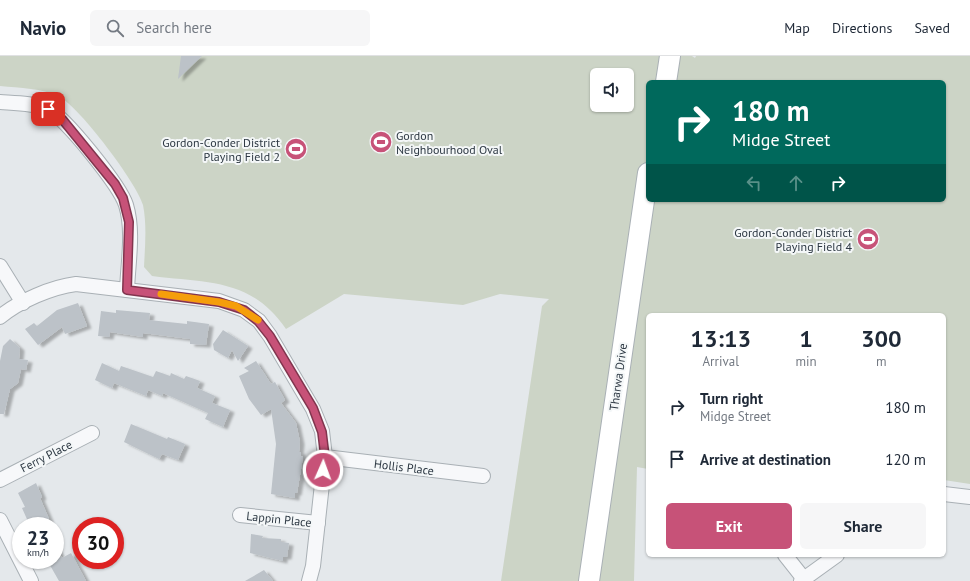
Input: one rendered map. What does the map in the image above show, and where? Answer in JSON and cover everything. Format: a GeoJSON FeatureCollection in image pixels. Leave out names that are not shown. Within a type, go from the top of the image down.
{"type":"FeatureCollection","features":[{"type":"Feature","properties":{"kind":"main road"},"geometry":{"type":"LineString","coordinates":[[656,80],[659,56]]}},
{"type":"Feature","properties":{"kind":"main road"},"geometry":{"type":"LineString","coordinates":[[666,80],[670,56]]}},
{"type":"Feature","properties":{"kind":"main road","name":"Tharwa Drive"},"geometry":{"type":"LineString","coordinates":[[589,581],[646,187]]}},
{"type":"Feature","properties":{"kind":"street"},"geometry":{"type":"LineString","coordinates":[[0,102],[43,108],[62,119],[115,184],[126,205],[129,222],[127,290]]}},
{"type":"Feature","properties":{"kind":"street"},"geometry":{"type":"LineString","coordinates":[[0,266],[23,303]]}},
{"type":"Feature","properties":{"kind":"street"},"geometry":{"type":"LineString","coordinates":[[0,317],[23,303],[59,286],[76,284],[219,302],[244,310],[258,321],[270,336],[313,408],[322,432],[325,457],[313,566],[309,581]]}},
{"type":"Feature","properties":{"kind":"street","name":"Ferry Place"},"geometry":{"type":"LineString","coordinates":[[0,480],[92,433]]}},
{"type":"Feature","properties":{"kind":"street","name":"Hollis Place"},"geometry":{"type":"LineString","coordinates":[[325,457],[483,476]]}},
{"type":"Feature","properties":{"kind":"street"},"geometry":{"type":"LineString","coordinates":[[946,494],[970,497]]}},
{"type":"Feature","properties":{"kind":"street","name":"Lappin Place"},"geometry":{"type":"LineString","coordinates":[[240,514],[318,523]]}},
{"type":"Feature","properties":{"kind":"street"},"geometry":{"type":"LineString","coordinates":[[0,520],[31,581]]}},
{"type":"Feature","properties":{"kind":"street"},"geometry":{"type":"LineString","coordinates":[[786,557],[802,580],[834,557]]}},
{"type":"Feature","properties":{"kind":"shaded area"},"geometry":{"type":"Polygon","coordinates":[[[0,56],[692,56],[695,58],[696,56],[970,56],[970,484],[946,480],[946,313],[646,313],[646,469],[637,467],[634,581],[501,581],[542,306],[549,299],[500,294],[463,305],[344,294],[286,329],[272,312],[258,300],[243,292],[209,282],[152,276],[144,267],[144,213],[139,194],[107,147],[81,115],[60,97],[38,90],[0,86],[0,56]]]}},
{"type":"Feature","properties":{"kind":"building"},"geometry":{"type":"Polygon","coordinates":[[[181,56],[202,56],[178,79],[181,56]]]}},
{"type":"Feature","properties":{"kind":"building"},"geometry":{"type":"Polygon","coordinates":[[[78,303],[87,326],[65,334],[62,327],[38,345],[25,329],[34,323],[37,326],[57,310],[78,303]]]}},
{"type":"Feature","properties":{"kind":"building"},"geometry":{"type":"Polygon","coordinates":[[[116,310],[150,313],[149,320],[187,324],[187,321],[209,324],[206,345],[190,344],[190,339],[143,333],[143,337],[110,332],[109,337],[98,336],[101,311],[116,313],[116,310]]]}},
{"type":"Feature","properties":{"kind":"building"},"geometry":{"type":"Polygon","coordinates":[[[223,330],[248,346],[238,361],[232,350],[228,358],[214,350],[213,344],[223,330]]]}},
{"type":"Feature","properties":{"kind":"building"},"geometry":{"type":"Polygon","coordinates":[[[10,339],[20,348],[19,359],[28,360],[26,370],[21,369],[18,383],[10,389],[4,414],[0,414],[0,361],[3,346],[10,339]]]}},
{"type":"Feature","properties":{"kind":"building"},"geometry":{"type":"Polygon","coordinates":[[[256,361],[271,384],[275,382],[285,400],[281,403],[296,423],[300,442],[299,452],[301,452],[301,456],[303,457],[295,498],[271,494],[276,444],[271,409],[261,415],[249,399],[239,376],[249,371],[244,368],[256,361]]]}},
{"type":"Feature","properties":{"kind":"building"},"geometry":{"type":"Polygon","coordinates":[[[102,363],[119,371],[121,366],[153,377],[156,371],[170,376],[171,373],[184,379],[186,376],[200,381],[197,388],[215,396],[212,403],[230,410],[223,427],[205,419],[208,413],[163,393],[162,396],[148,390],[146,396],[114,383],[112,388],[95,380],[102,363]]]}},
{"type":"Feature","properties":{"kind":"building"},"geometry":{"type":"Polygon","coordinates":[[[131,424],[167,439],[168,437],[185,444],[178,460],[162,454],[159,459],[124,442],[131,424]]]}},
{"type":"Feature","properties":{"kind":"building"},"geometry":{"type":"Polygon","coordinates":[[[36,483],[42,497],[40,498],[48,517],[26,517],[22,508],[25,507],[18,493],[36,483]]]}},
{"type":"Feature","properties":{"kind":"building"},"geometry":{"type":"Polygon","coordinates":[[[251,534],[263,536],[262,538],[281,539],[281,542],[289,543],[287,557],[283,557],[283,561],[250,553],[251,534]]]}},
{"type":"Feature","properties":{"kind":"building"},"geometry":{"type":"Polygon","coordinates":[[[71,553],[72,569],[80,569],[86,581],[59,581],[52,569],[64,569],[64,557],[71,553]]]}},
{"type":"Feature","properties":{"kind":"building"},"geometry":{"type":"Polygon","coordinates":[[[264,570],[273,581],[245,581],[264,570]]]}},
{"type":"Feature","properties":{"kind":"slow traffic"},"geometry":{"type":"LineString","coordinates":[[161,294],[219,302],[236,306],[258,320]]}},
{"type":"Feature","properties":{"kind":"place","name":"Gordon Neighbourhood Oval"},"geometry":{"type":"Point","coordinates":[381,142]}},
{"type":"Feature","properties":{"kind":"place","name":"Gordon-Conder District Playing Field 2"},"geometry":{"type":"Point","coordinates":[296,149]}},
{"type":"Feature","properties":{"kind":"place","name":"Gordon-Conder District Playing Field 4"},"geometry":{"type":"Point","coordinates":[868,239]}},
{"type":"Feature","properties":{"kind":"route"},"geometry":{"type":"LineString","coordinates":[[48,109],[62,119],[115,184],[123,198],[126,205],[129,222],[127,290],[219,302],[236,306],[244,310],[258,321],[270,336],[313,408],[322,432],[325,457],[323,470]]}}]}
